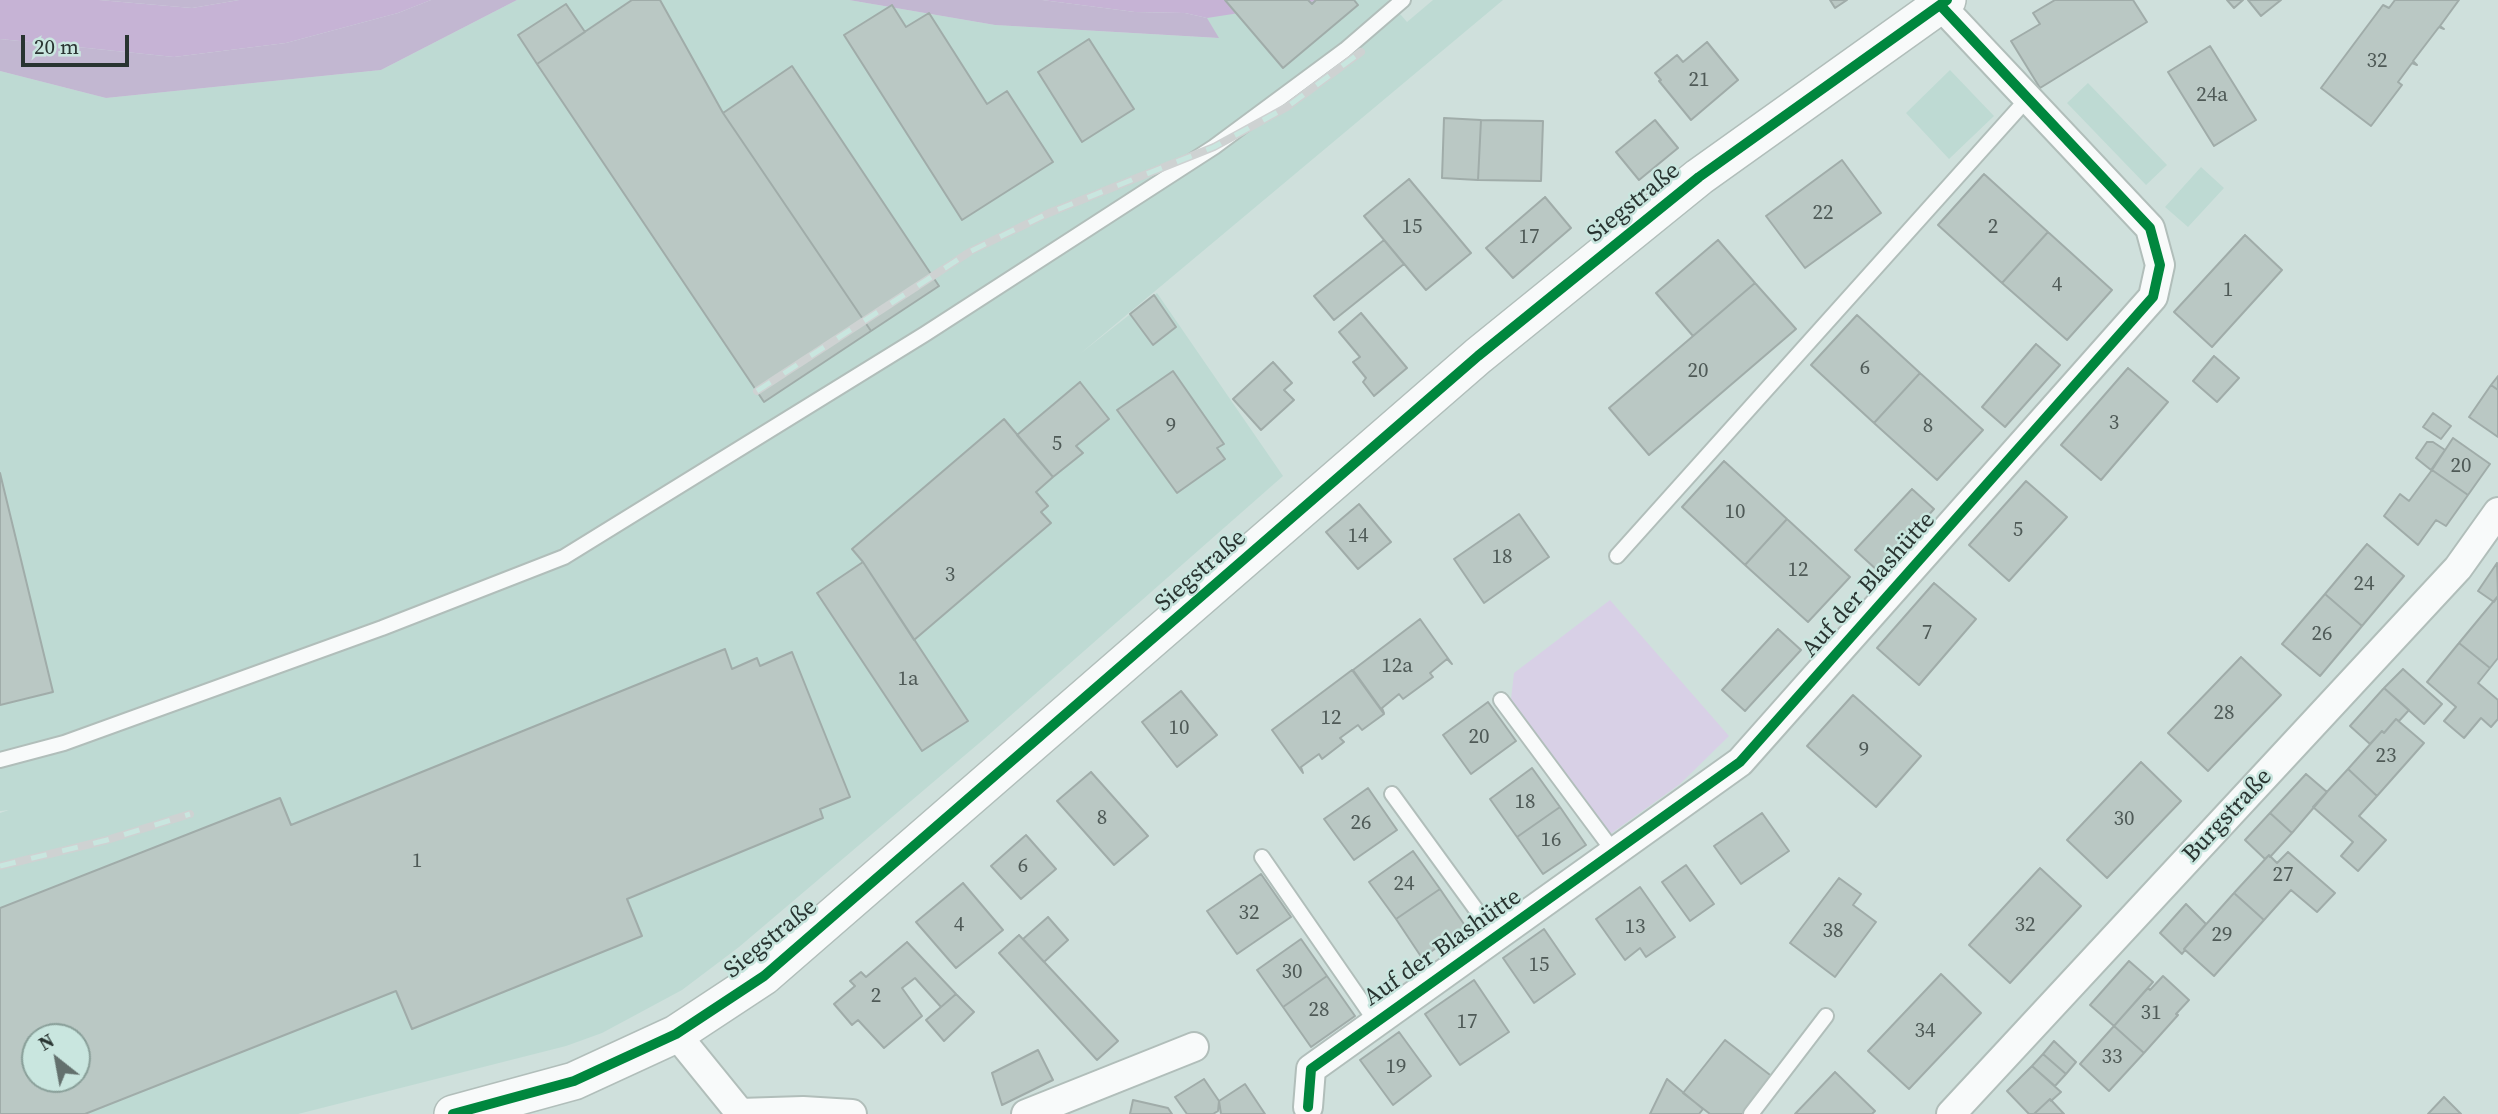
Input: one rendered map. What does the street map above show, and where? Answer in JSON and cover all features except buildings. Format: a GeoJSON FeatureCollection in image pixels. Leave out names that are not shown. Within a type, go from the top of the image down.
{"type":"FeatureCollection","features":[{"type":"Feature","properties":{"kind":"street","name":"Auf der Blashütte"},"geometry":{"type":"LineString","coordinates":[[1308,1107],[1311,1069],[1740,762],[2153,298],[2160,265],[2150,228],[2028,98],[1943,2]]}},
{"type":"Feature","properties":{"kind":"street","name":"Siegstraße"},"geometry":{"type":"LineString","coordinates":[[453,1114],[574,1081],[676,1034],[764,976],[1510,331],[1699,177],[1943,2]]}},
{"type":"Feature","properties":{"kind":"street","name":"Burgstraße"},"geometry":{"type":"LineString","coordinates":[[1951,1114],[2458,568],[2498,512]]}},
{"type":"Feature","properties":{"kind":"street"},"geometry":{"type":"LineString","coordinates":[[676,1034],[740,1114],[803,1111],[852,1114]]}},
{"type":"Feature","properties":{"kind":"street"},"geometry":{"type":"LineString","coordinates":[[1026,1114],[1194,1047]]}},
{"type":"Feature","properties":{"kind":"lane"},"geometry":{"type":"LineString","coordinates":[[0,760],[64,743],[369,633],[564,557],[925,334],[1214,147],[1345,50],[1403,0]]}},
{"type":"Feature","properties":{"kind":"lane"},"geometry":{"type":"LineString","coordinates":[[1617,556],[2028,98]]}},
{"type":"Feature","properties":{"kind":"lane"},"geometry":{"type":"LineString","coordinates":[[1501,700],[1614,852]]}},
{"type":"Feature","properties":{"kind":"lane"},"geometry":{"type":"LineString","coordinates":[[1392,794],[1496,937]]}},
{"type":"Feature","properties":{"kind":"lane"},"geometry":{"type":"LineString","coordinates":[[1262,857],[1376,1022]]}},
{"type":"Feature","properties":{"kind":"lane"},"geometry":{"type":"LineString","coordinates":[[1751,1114],[1826,1016]]}},
{"type":"Feature","properties":{"kind":"shaded area"},"geometry":{"type":"Polygon","coordinates":[[[0,0],[99,0],[192,8],[239,0],[431,0],[398,13],[286,43],[174,57],[0,39],[0,0]]]}},
{"type":"Feature","properties":{"kind":"shaded area"},"geometry":{"type":"Polygon","coordinates":[[[99,0],[239,0],[192,8],[99,0]]]}},
{"type":"Feature","properties":{"kind":"shaded area"},"geometry":{"type":"Polygon","coordinates":[[[431,0],[517,0],[381,70],[106,98],[0,71],[0,39],[174,57],[286,43],[398,13],[431,0]]]}},
{"type":"Feature","properties":{"kind":"shaded area"},"geometry":{"type":"Polygon","coordinates":[[[517,0],[849,0],[995,25],[1218,38],[1195,0],[1388,0],[1407,22],[1433,0],[1503,0],[1081,353],[1157,293],[1283,476],[984,739],[739,947],[682,990],[602,1033],[566,1046],[298,1114],[0,1114],[0,813],[9,810],[0,811],[0,71],[106,98],[381,70],[517,0]]]}},
{"type":"Feature","properties":{"kind":"shaded area"},"geometry":{"type":"Polygon","coordinates":[[[849,0],[1042,0],[1135,12],[1185,13],[1207,18],[1219,38],[995,25],[849,0]]]}},
{"type":"Feature","properties":{"kind":"shaded area"},"geometry":{"type":"Polygon","coordinates":[[[1042,0],[1323,0],[1207,18],[1185,13],[1135,12],[1042,0]]]}},
{"type":"Feature","properties":{"kind":"shaded area"},"geometry":{"type":"Polygon","coordinates":[[[1950,70],[1994,116],[1949,159],[1906,113],[1950,70]]]}},
{"type":"Feature","properties":{"kind":"shaded area"},"geometry":{"type":"Polygon","coordinates":[[[2088,83],[2167,165],[2146,185],[2067,103],[2088,83]]]}},
{"type":"Feature","properties":{"kind":"shaded area"},"geometry":{"type":"Polygon","coordinates":[[[2201,167],[2224,188],[2188,227],[2165,207],[2201,167]]]}},
{"type":"Feature","properties":{"kind":"shaded area"},"geometry":{"type":"Polygon","coordinates":[[[1610,600],[1729,736],[1680,784],[1609,835],[1511,699],[1514,673],[1610,600]]]}},
{"type":"Feature","properties":{"kind":"railway"},"geometry":{"type":"LineString","coordinates":[[757,391],[971,251],[1049,213],[1214,147],[1287,107],[1361,52]]}},
{"type":"Feature","properties":{"kind":"railway"},"geometry":{"type":"LineString","coordinates":[[0,866],[107,840],[190,814]]}},
{"type":"Feature","properties":{"kind":"cycle path"},"geometry":{"type":"LineString","coordinates":[[453,1114],[574,1081],[676,1034],[764,976],[1478,356],[1699,177],[1947,0]]}},
{"type":"Feature","properties":{"kind":"cycle path"},"geometry":{"type":"LineString","coordinates":[[1308,1107],[1311,1069],[1740,762],[2153,297],[2160,265],[2150,228],[1940,5]]}}]}
